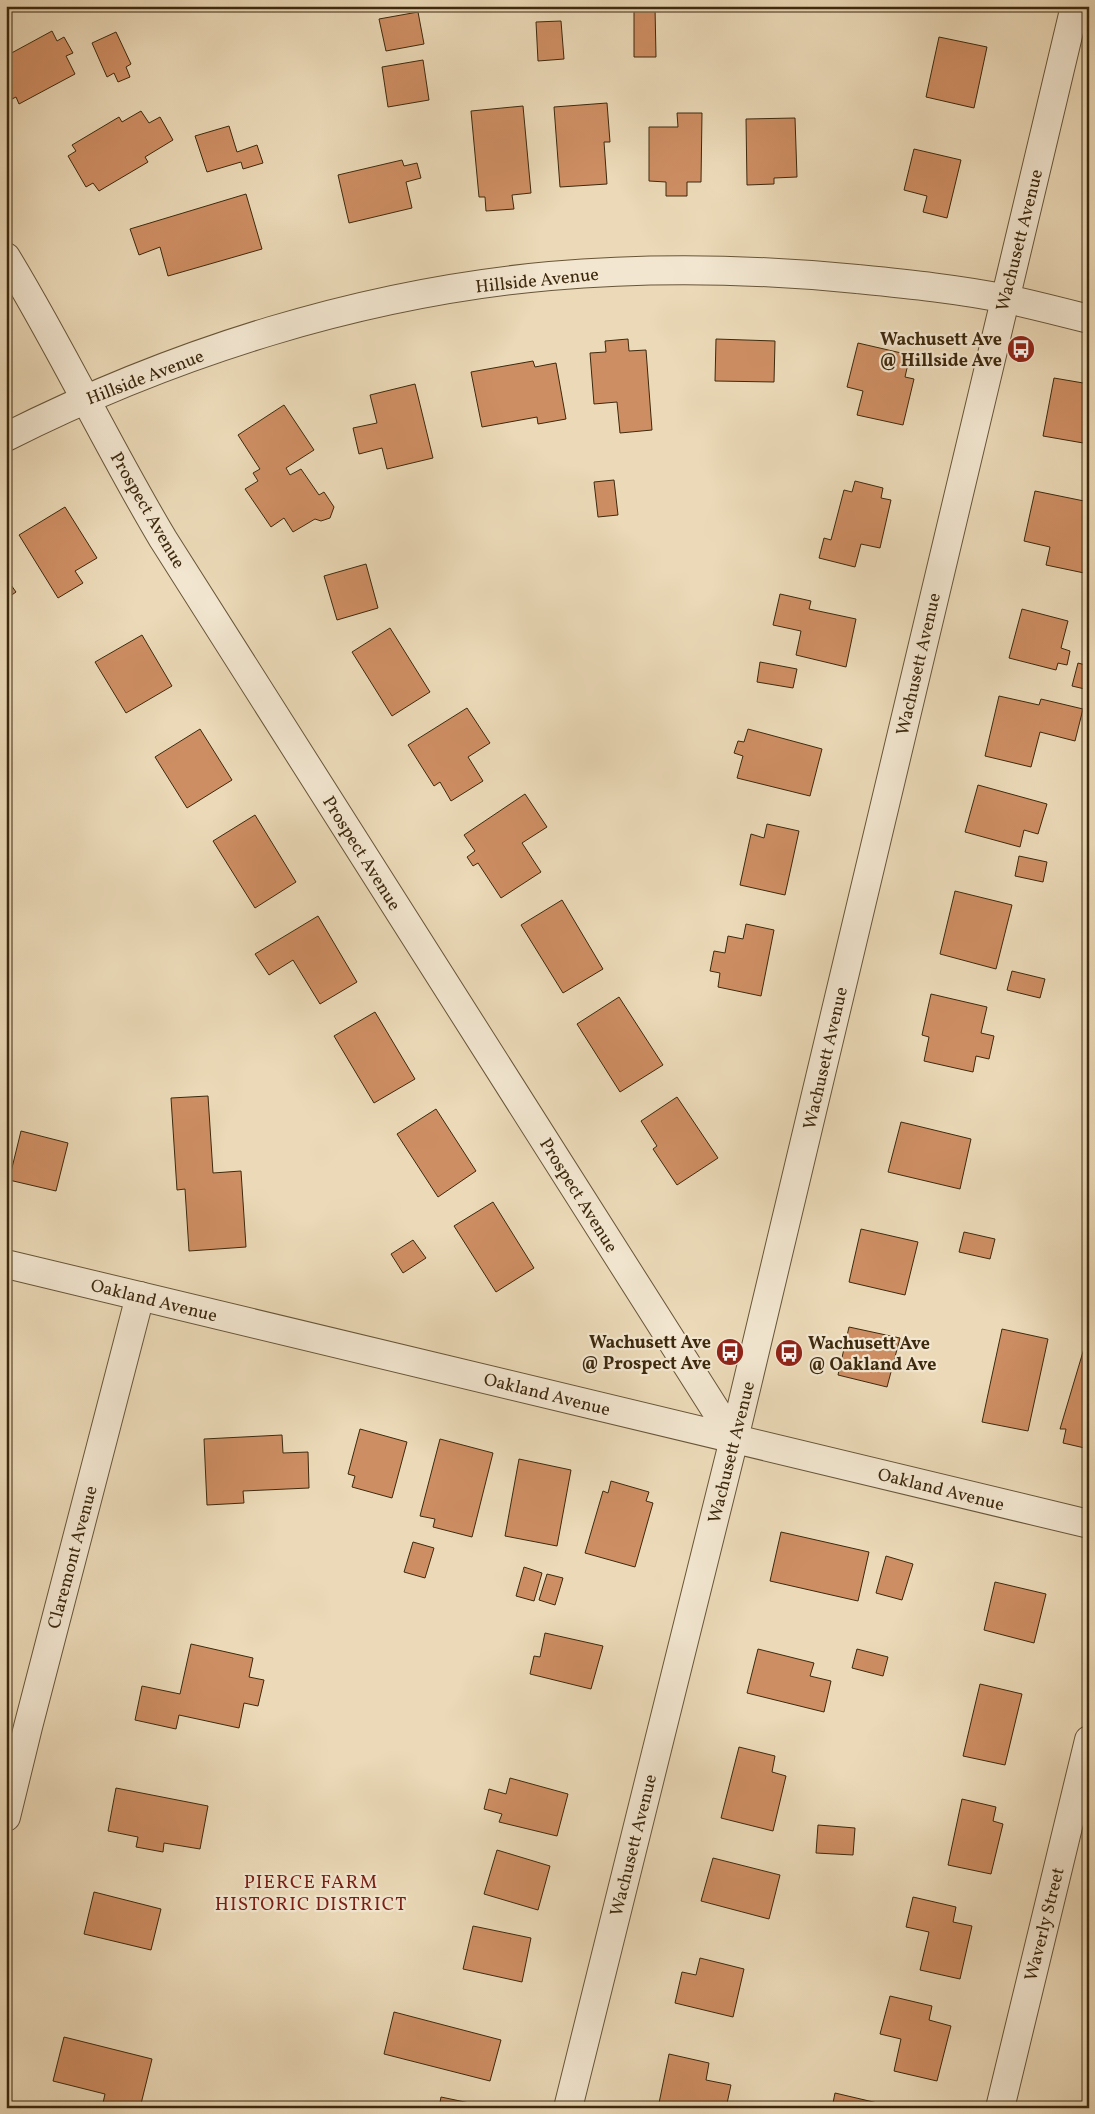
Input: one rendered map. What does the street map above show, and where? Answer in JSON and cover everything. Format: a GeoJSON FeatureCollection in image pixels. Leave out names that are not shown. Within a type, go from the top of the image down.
{"type":"FeatureCollection","features":[{"type":"Feature","properties":{"kind":"street","name":"Wachusett Avenue"},"geometry":{"type":"LineString","coordinates":[[568,2108],[734,1439],[1075,6]]}},
{"type":"Feature","properties":{"kind":"street","name":"Prospect Avenue"},"geometry":{"type":"LineString","coordinates":[[6,257],[48,329],[85,400],[163,539],[734,1439]]}},
{"type":"Feature","properties":{"kind":"street","name":"Hillside Avenue"},"geometry":{"type":"LineString","coordinates":[[6,437],[85,400],[167,366],[297,324],[391,302],[473,286],[549,276],[635,271],[806,274],[887,282],[1005,299],[1089,319]]}},
{"type":"Feature","properties":{"kind":"street","name":"Oakland Avenue"},"geometry":{"type":"LineString","coordinates":[[6,1264],[1089,1524]]}},
{"type":"Feature","properties":{"kind":"street","name":"Claremont Avenue"},"geometry":{"type":"LineString","coordinates":[[6,1817],[140,1296]]}},
{"type":"Feature","properties":{"kind":"street","name":"Waverly Street"},"geometry":{"type":"LineString","coordinates":[[1000,2108],[1089,1740]]}},
{"type":"Feature","properties":{"kind":"building"},"geometry":{"type":"Polygon","coordinates":[[[634,7],[655,7],[656,57],[634,57],[634,7]]]}},
{"type":"Feature","properties":{"kind":"building"},"geometry":{"type":"Polygon","coordinates":[[[418,12],[424,44],[386,51],[379,19],[418,12]]]}},
{"type":"Feature","properties":{"kind":"building"},"geometry":{"type":"Polygon","coordinates":[[[561,21],[564,59],[538,61],[536,22],[561,21]]]}},
{"type":"Feature","properties":{"kind":"building"},"geometry":{"type":"Polygon","coordinates":[[[52,31],[57,41],[64,37],[73,53],[66,56],[75,74],[19,104],[16,97],[6,102],[6,56],[52,31]]]}},
{"type":"Feature","properties":{"kind":"building"},"geometry":{"type":"Polygon","coordinates":[[[116,32],[131,64],[126,67],[130,77],[118,82],[114,73],[107,77],[92,43],[116,32]]]}},
{"type":"Feature","properties":{"kind":"building"},"geometry":{"type":"Polygon","coordinates":[[[939,37],[987,47],[974,108],[926,97],[939,37]]]}},
{"type":"Feature","properties":{"kind":"building"},"geometry":{"type":"Polygon","coordinates":[[[423,60],[429,100],[388,107],[382,67],[423,60]]]}},
{"type":"Feature","properties":{"kind":"building"},"geometry":{"type":"Polygon","coordinates":[[[607,103],[610,142],[604,142],[607,184],[560,187],[554,107],[607,103]]]}},
{"type":"Feature","properties":{"kind":"building"},"geometry":{"type":"Polygon","coordinates":[[[523,106],[531,193],[512,195],[514,209],[486,211],[485,197],[479,197],[471,111],[523,106]]]}},
{"type":"Feature","properties":{"kind":"building"},"geometry":{"type":"Polygon","coordinates":[[[141,111],[149,123],[160,117],[173,140],[145,157],[148,162],[99,191],[93,183],[86,187],[68,156],[76,151],[72,145],[119,117],[122,122],[141,111]]]}},
{"type":"Feature","properties":{"kind":"building"},"geometry":{"type":"Polygon","coordinates":[[[677,113],[702,113],[701,182],[687,182],[687,196],[666,196],[666,182],[649,181],[649,127],[678,127],[677,113]]]}},
{"type":"Feature","properties":{"kind":"building"},"geometry":{"type":"Polygon","coordinates":[[[795,118],[797,177],[774,178],[774,184],[747,185],[746,119],[795,118]]]}},
{"type":"Feature","properties":{"kind":"building"},"geometry":{"type":"Polygon","coordinates":[[[229,126],[237,152],[257,145],[263,163],[243,169],[241,162],[207,172],[195,136],[229,126]]]}},
{"type":"Feature","properties":{"kind":"building"},"geometry":{"type":"Polygon","coordinates":[[[914,149],[961,160],[947,218],[923,212],[927,196],[904,190],[914,149]]]}},
{"type":"Feature","properties":{"kind":"building"},"geometry":{"type":"Polygon","coordinates":[[[402,160],[404,166],[417,163],[421,178],[406,182],[412,208],[349,223],[338,175],[402,160]]]}},
{"type":"Feature","properties":{"kind":"building"},"geometry":{"type":"Polygon","coordinates":[[[246,194],[262,249],[168,276],[160,247],[139,255],[130,229],[246,194]]]}},
{"type":"Feature","properties":{"kind":"building"},"geometry":{"type":"Polygon","coordinates":[[[628,339],[629,351],[646,350],[652,430],[620,433],[617,402],[594,404],[590,353],[606,352],[605,341],[628,339]]]}},
{"type":"Feature","properties":{"kind":"building"},"geometry":{"type":"Polygon","coordinates":[[[716,339],[775,341],[774,382],[715,381],[716,339]]]}},
{"type":"Feature","properties":{"kind":"building"},"geometry":{"type":"Polygon","coordinates":[[[858,343],[910,355],[905,377],[914,379],[903,425],[857,415],[863,391],[847,387],[858,343]]]}},
{"type":"Feature","properties":{"kind":"building"},"geometry":{"type":"Polygon","coordinates":[[[533,361],[535,367],[556,363],[566,419],[538,424],[537,417],[482,427],[471,372],[533,361]]]}},
{"type":"Feature","properties":{"kind":"building"},"geometry":{"type":"Polygon","coordinates":[[[1054,378],[1089,384],[1089,444],[1043,436],[1054,378]]]}},
{"type":"Feature","properties":{"kind":"building"},"geometry":{"type":"Polygon","coordinates":[[[415,384],[433,458],[387,469],[382,448],[359,454],[353,428],[377,423],[370,395],[415,384]]]}},
{"type":"Feature","properties":{"kind":"building"},"geometry":{"type":"Polygon","coordinates":[[[284,405],[314,450],[286,468],[290,475],[301,469],[319,495],[324,492],[334,507],[330,518],[321,521],[315,519],[293,532],[284,518],[271,527],[245,489],[258,481],[253,473],[260,469],[238,435],[284,405]]]}},
{"type":"Feature","properties":{"kind":"building"},"geometry":{"type":"Polygon","coordinates":[[[614,480],[618,515],[598,517],[594,482],[614,480]]]}},
{"type":"Feature","properties":{"kind":"building"},"geometry":{"type":"Polygon","coordinates":[[[855,481],[883,488],[881,498],[891,500],[880,548],[861,544],[855,567],[819,558],[824,538],[831,540],[844,490],[852,492],[855,481]]]}},
{"type":"Feature","properties":{"kind":"building"},"geometry":{"type":"Polygon","coordinates":[[[1035,491],[1089,502],[1089,574],[1046,565],[1050,547],[1024,541],[1035,491]]]}},
{"type":"Feature","properties":{"kind":"building"},"geometry":{"type":"Polygon","coordinates":[[[65,507],[97,558],[75,571],[83,583],[58,598],[19,535],[65,507]]]}},
{"type":"Feature","properties":{"kind":"building"},"geometry":{"type":"Polygon","coordinates":[[[366,564],[378,608],[337,620],[324,576],[366,564]]]}},
{"type":"Feature","properties":{"kind":"building"},"geometry":{"type":"Polygon","coordinates":[[[6,578],[16,592],[6,599],[6,578]]]}},
{"type":"Feature","properties":{"kind":"building"},"geometry":{"type":"Polygon","coordinates":[[[780,594],[811,601],[809,609],[856,619],[846,667],[796,655],[801,631],[773,625],[780,594]]]}},
{"type":"Feature","properties":{"kind":"building"},"geometry":{"type":"Polygon","coordinates":[[[1022,609],[1068,621],[1061,648],[1070,651],[1067,665],[1058,663],[1056,670],[1009,658],[1022,609]]]}},
{"type":"Feature","properties":{"kind":"building"},"geometry":{"type":"Polygon","coordinates":[[[390,628],[430,692],[392,716],[352,652],[390,628]]]}},
{"type":"Feature","properties":{"kind":"building"},"geometry":{"type":"Polygon","coordinates":[[[142,635],[172,686],[126,713],[95,662],[142,635]]]}},
{"type":"Feature","properties":{"kind":"building"},"geometry":{"type":"Polygon","coordinates":[[[760,662],[797,669],[793,688],[757,682],[760,662]]]}},
{"type":"Feature","properties":{"kind":"building"},"geometry":{"type":"Polygon","coordinates":[[[1078,663],[1089,666],[1089,690],[1072,686],[1078,663]]]}},
{"type":"Feature","properties":{"kind":"building"},"geometry":{"type":"Polygon","coordinates":[[[999,696],[1039,705],[1041,699],[1083,709],[1075,741],[1040,732],[1031,767],[985,756],[999,696]]]}},
{"type":"Feature","properties":{"kind":"building"},"geometry":{"type":"Polygon","coordinates":[[[467,708],[490,743],[468,757],[483,781],[451,801],[440,782],[434,786],[408,745],[467,708]]]}},
{"type":"Feature","properties":{"kind":"building"},"geometry":{"type":"Polygon","coordinates":[[[200,729],[232,780],[187,808],[155,757],[200,729]]]}},
{"type":"Feature","properties":{"kind":"building"},"geometry":{"type":"Polygon","coordinates":[[[748,729],[822,749],[810,796],[737,778],[743,756],[734,753],[738,741],[744,742],[748,729]]]}},
{"type":"Feature","properties":{"kind":"building"},"geometry":{"type":"Polygon","coordinates":[[[978,785],[1047,804],[1038,834],[1024,830],[1020,847],[965,832],[978,785]]]}},
{"type":"Feature","properties":{"kind":"building"},"geometry":{"type":"Polygon","coordinates":[[[525,794],[547,827],[522,843],[541,872],[501,898],[478,863],[473,866],[467,857],[475,851],[464,835],[525,794]]]}},
{"type":"Feature","properties":{"kind":"building"},"geometry":{"type":"Polygon","coordinates":[[[255,815],[296,882],[255,908],[213,841],[255,815]]]}},
{"type":"Feature","properties":{"kind":"building"},"geometry":{"type":"Polygon","coordinates":[[[767,824],[799,831],[785,895],[740,885],[751,834],[764,838],[767,824]]]}},
{"type":"Feature","properties":{"kind":"building"},"geometry":{"type":"Polygon","coordinates":[[[1019,856],[1047,862],[1043,882],[1015,876],[1019,856]]]}},
{"type":"Feature","properties":{"kind":"building"},"geometry":{"type":"Polygon","coordinates":[[[955,891],[1012,905],[996,969],[940,954],[955,891]]]}},
{"type":"Feature","properties":{"kind":"building"},"geometry":{"type":"Polygon","coordinates":[[[562,900],[603,969],[563,993],[521,925],[562,900]]]}},
{"type":"Feature","properties":{"kind":"building"},"geometry":{"type":"Polygon","coordinates":[[[318,916],[357,982],[320,1004],[293,960],[269,975],[255,954],[318,916]]]}},
{"type":"Feature","properties":{"kind":"building"},"geometry":{"type":"Polygon","coordinates":[[[746,924],[774,930],[761,996],[718,987],[720,973],[710,971],[714,951],[725,953],[728,936],[743,939],[746,924]]]}},
{"type":"Feature","properties":{"kind":"building"},"geometry":{"type":"Polygon","coordinates":[[[1012,971],[1045,979],[1040,998],[1007,990],[1012,971]]]}},
{"type":"Feature","properties":{"kind":"building"},"geometry":{"type":"Polygon","coordinates":[[[931,994],[987,1007],[981,1033],[994,1036],[989,1059],[976,1056],[973,1072],[924,1061],[929,1037],[922,1035],[931,994]]]}},
{"type":"Feature","properties":{"kind":"building"},"geometry":{"type":"Polygon","coordinates":[[[619,997],[663,1065],[620,1092],[577,1024],[619,997]]]}},
{"type":"Feature","properties":{"kind":"building"},"geometry":{"type":"Polygon","coordinates":[[[375,1012],[415,1079],[374,1103],[334,1036],[375,1012]]]}},
{"type":"Feature","properties":{"kind":"building"},"geometry":{"type":"Polygon","coordinates":[[[208,1096],[213,1173],[241,1171],[246,1247],[189,1251],[185,1189],[177,1190],[171,1098],[208,1096]]]}},
{"type":"Feature","properties":{"kind":"building"},"geometry":{"type":"Polygon","coordinates":[[[677,1097],[718,1158],[677,1185],[653,1149],[657,1146],[641,1121],[677,1097]]]}},
{"type":"Feature","properties":{"kind":"building"},"geometry":{"type":"Polygon","coordinates":[[[436,1109],[476,1171],[438,1197],[397,1134],[436,1109]]]}},
{"type":"Feature","properties":{"kind":"building"},"geometry":{"type":"Polygon","coordinates":[[[901,1122],[971,1139],[960,1189],[888,1172],[901,1122]]]}},
{"type":"Feature","properties":{"kind":"building"},"geometry":{"type":"Polygon","coordinates":[[[21,1131],[68,1143],[56,1191],[9,1180],[21,1131]]]}},
{"type":"Feature","properties":{"kind":"building"},"geometry":{"type":"Polygon","coordinates":[[[493,1202],[534,1268],[496,1292],[454,1226],[493,1202]]]}},
{"type":"Feature","properties":{"kind":"building"},"geometry":{"type":"Polygon","coordinates":[[[861,1229],[918,1242],[905,1295],[849,1282],[861,1229]]]}},
{"type":"Feature","properties":{"kind":"building"},"geometry":{"type":"Polygon","coordinates":[[[964,1232],[995,1239],[990,1259],[959,1252],[964,1232]]]}},
{"type":"Feature","properties":{"kind":"building"},"geometry":{"type":"Polygon","coordinates":[[[413,1240],[426,1258],[403,1273],[391,1254],[413,1240]]]}},
{"type":"Feature","properties":{"kind":"building"},"geometry":{"type":"Polygon","coordinates":[[[849,1327],[900,1338],[887,1387],[838,1375],[849,1327]]]}},
{"type":"Feature","properties":{"kind":"building"},"geometry":{"type":"Polygon","coordinates":[[[1002,1329],[1048,1339],[1028,1431],[982,1422],[1002,1329]]]}},
{"type":"Feature","properties":{"kind":"building"},"geometry":{"type":"Polygon","coordinates":[[[1085,1345],[1089,1346],[1089,1449],[1063,1443],[1066,1429],[1060,1429],[1085,1345]]]}},
{"type":"Feature","properties":{"kind":"building"},"geometry":{"type":"Polygon","coordinates":[[[360,1429],[407,1442],[392,1498],[352,1487],[355,1476],[348,1474],[360,1429]]]}},
{"type":"Feature","properties":{"kind":"building"},"geometry":{"type":"Polygon","coordinates":[[[282,1435],[283,1453],[308,1452],[309,1488],[243,1491],[244,1503],[207,1505],[204,1439],[282,1435]]]}},
{"type":"Feature","properties":{"kind":"building"},"geometry":{"type":"Polygon","coordinates":[[[440,1439],[493,1453],[472,1537],[433,1527],[435,1519],[420,1516],[440,1439]]]}},
{"type":"Feature","properties":{"kind":"building"},"geometry":{"type":"Polygon","coordinates":[[[519,1459],[571,1470],[557,1546],[505,1536],[519,1459]]]}},
{"type":"Feature","properties":{"kind":"building"},"geometry":{"type":"Polygon","coordinates":[[[611,1481],[649,1492],[646,1501],[653,1503],[635,1567],[585,1553],[603,1491],[608,1493],[611,1481]]]}},
{"type":"Feature","properties":{"kind":"building"},"geometry":{"type":"Polygon","coordinates":[[[781,1532],[869,1552],[858,1601],[770,1581],[781,1532]]]}},
{"type":"Feature","properties":{"kind":"building"},"geometry":{"type":"Polygon","coordinates":[[[413,1542],[434,1548],[425,1578],[404,1572],[413,1542]]]}},
{"type":"Feature","properties":{"kind":"building"},"geometry":{"type":"Polygon","coordinates":[[[886,1556],[913,1564],[902,1600],[876,1593],[886,1556]]]}},
{"type":"Feature","properties":{"kind":"building"},"geometry":{"type":"Polygon","coordinates":[[[524,1567],[542,1573],[534,1601],[516,1596],[524,1567]]]}},
{"type":"Feature","properties":{"kind":"building"},"geometry":{"type":"Polygon","coordinates":[[[547,1574],[563,1578],[555,1605],[539,1600],[547,1574]]]}},
{"type":"Feature","properties":{"kind":"building"},"geometry":{"type":"Polygon","coordinates":[[[995,1582],[1046,1594],[1034,1643],[984,1630],[995,1582]]]}},
{"type":"Feature","properties":{"kind":"building"},"geometry":{"type":"Polygon","coordinates":[[[545,1633],[603,1646],[591,1689],[530,1674],[534,1656],[540,1657],[545,1633]]]}},
{"type":"Feature","properties":{"kind":"building"},"geometry":{"type":"Polygon","coordinates":[[[191,1644],[253,1658],[249,1677],[264,1680],[258,1706],[244,1703],[239,1728],[179,1715],[176,1729],[135,1720],[142,1686],[180,1694],[191,1644]]]}},
{"type":"Feature","properties":{"kind":"building"},"geometry":{"type":"Polygon","coordinates":[[[758,1649],[814,1663],[810,1676],[831,1681],[824,1712],[747,1693],[758,1649]]]}},
{"type":"Feature","properties":{"kind":"building"},"geometry":{"type":"Polygon","coordinates":[[[857,1649],[888,1657],[883,1676],[852,1668],[857,1649]]]}},
{"type":"Feature","properties":{"kind":"building"},"geometry":{"type":"Polygon","coordinates":[[[980,1684],[1022,1694],[1005,1765],[963,1756],[980,1684]]]}},
{"type":"Feature","properties":{"kind":"building"},"geometry":{"type":"Polygon","coordinates":[[[739,1747],[775,1756],[772,1772],[786,1776],[773,1831],[721,1818],[739,1747]]]}},
{"type":"Feature","properties":{"kind":"building"},"geometry":{"type":"Polygon","coordinates":[[[510,1778],[568,1794],[557,1836],[499,1822],[502,1814],[484,1809],[489,1789],[506,1794],[510,1778]]]}},
{"type":"Feature","properties":{"kind":"building"},"geometry":{"type":"Polygon","coordinates":[[[116,1788],[208,1806],[200,1849],[164,1843],[163,1852],[136,1847],[138,1837],[108,1831],[116,1788]]]}},
{"type":"Feature","properties":{"kind":"building"},"geometry":{"type":"Polygon","coordinates":[[[962,1799],[996,1807],[993,1821],[1003,1824],[991,1874],[948,1865],[962,1799]]]}},
{"type":"Feature","properties":{"kind":"building"},"geometry":{"type":"Polygon","coordinates":[[[818,1825],[855,1828],[853,1855],[816,1853],[818,1825]]]}},
{"type":"Feature","properties":{"kind":"building"},"geometry":{"type":"Polygon","coordinates":[[[497,1850],[550,1866],[538,1910],[484,1894],[497,1850]]]}},
{"type":"Feature","properties":{"kind":"building"},"geometry":{"type":"Polygon","coordinates":[[[713,1858],[780,1875],[769,1919],[701,1901],[713,1858]]]}},
{"type":"Feature","properties":{"kind":"building"},"geometry":{"type":"Polygon","coordinates":[[[94,1892],[161,1909],[151,1950],[84,1934],[94,1892]]]}},
{"type":"Feature","properties":{"kind":"building"},"geometry":{"type":"Polygon","coordinates":[[[913,1897],[956,1907],[953,1922],[972,1926],[960,1979],[920,1970],[929,1932],[906,1927],[913,1897]]]}},
{"type":"Feature","properties":{"kind":"building"},"geometry":{"type":"Polygon","coordinates":[[[473,1926],[531,1938],[522,1982],[463,1969],[473,1926]]]}},
{"type":"Feature","properties":{"kind":"building"},"geometry":{"type":"Polygon","coordinates":[[[700,1958],[744,1969],[733,2017],[675,2003],[682,1972],[696,1975],[700,1958]]]}},
{"type":"Feature","properties":{"kind":"building"},"geometry":{"type":"Polygon","coordinates":[[[890,1996],[932,2006],[929,2020],[951,2026],[937,2081],[894,2071],[901,2039],[880,2034],[890,1996]]]}},
{"type":"Feature","properties":{"kind":"building"},"geometry":{"type":"Polygon","coordinates":[[[394,2012],[501,2040],[490,2081],[384,2054],[394,2012]]]}},
{"type":"Feature","properties":{"kind":"building"},"geometry":{"type":"Polygon","coordinates":[[[64,2037],[152,2059],[140,2108],[120,2108],[103,2103],[105,2094],[53,2081],[64,2037]]]}},
{"type":"Feature","properties":{"kind":"building"},"geometry":{"type":"Polygon","coordinates":[[[669,2054],[709,2063],[706,2080],[731,2085],[726,2108],[658,2108],[669,2054]]]}},
{"type":"Feature","properties":{"kind":"building"},"geometry":{"type":"Polygon","coordinates":[[[835,2093],[899,2108],[832,2108],[835,2093]]]}},
{"type":"Feature","properties":{"kind":"building"},"geometry":{"type":"Polygon","coordinates":[[[441,2097],[484,2106],[484,2108],[439,2108],[441,2097]]]}},
{"type":"Feature","properties":{"kind":"place","name":"Wachusett Ave @ Hillside Ave"},"geometry":{"type":"Point","coordinates":[1021,349]}},
{"type":"Feature","properties":{"kind":"place","name":"Wachusett Ave @ Prospect Ave"},"geometry":{"type":"Point","coordinates":[730,1352]}},
{"type":"Feature","properties":{"kind":"place","name":"Wachusett Ave @ Oakland Ave"},"geometry":{"type":"Point","coordinates":[789,1353]}},
{"type":"Feature","properties":{"kind":"district","name":"PIERCE FARM HISTORIC DISTRICT"},"geometry":{"type":"Point","coordinates":[311,1892]}}]}
